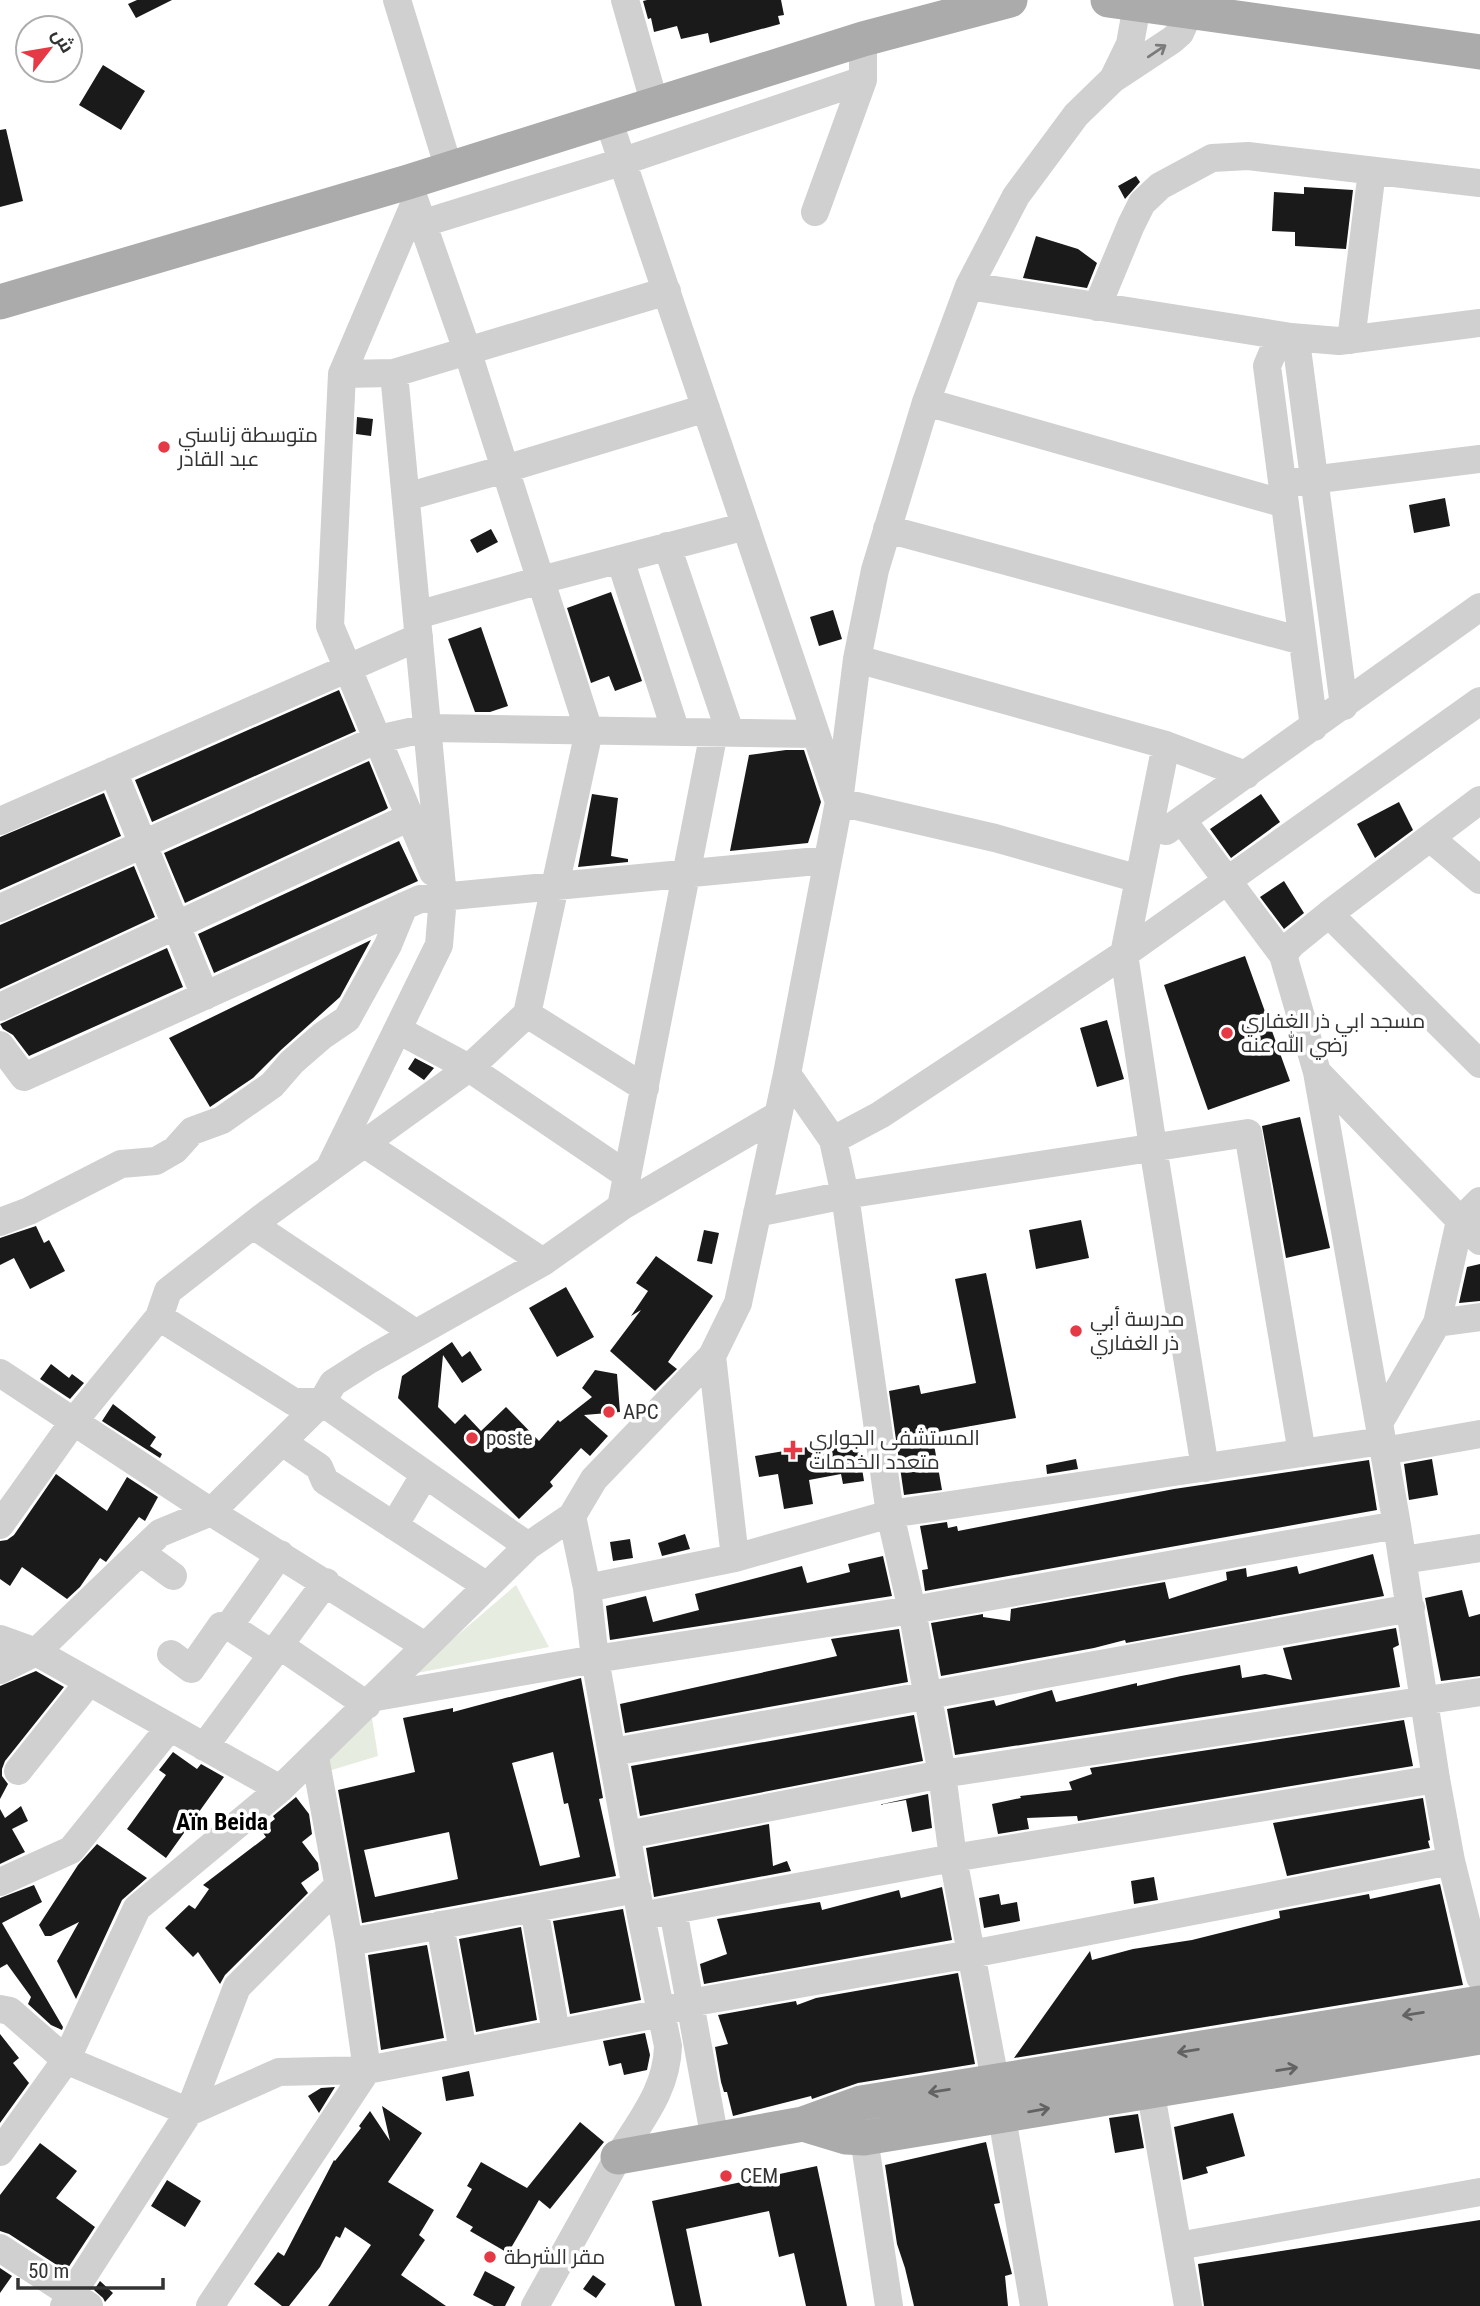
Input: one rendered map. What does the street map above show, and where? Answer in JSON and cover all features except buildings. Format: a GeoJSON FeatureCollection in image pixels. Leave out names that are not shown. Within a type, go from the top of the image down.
{"type":"FeatureCollection","features":[{"type":"Feature","properties":{"kind":"main road"},"geometry":{"type":"LineString","coordinates":[[9,302],[415,203],[449,169],[863,39],[1010,0]]}},
{"type":"Feature","properties":{"kind":"main road"},"geometry":{"type":"LineString","coordinates":[[1122,3],[1480,52]]}},
{"type":"Feature","properties":{"kind":"main road"},"geometry":{"type":"LineString","coordinates":[[803,2124],[846,2137],[864,2138],[1002,2117],[1148,2075],[1480,2003]]}},
{"type":"Feature","properties":{"kind":"main road"},"geometry":{"type":"LineString","coordinates":[[618,2157],[803,2124],[861,2103],[996,2082],[1148,2075],[1480,2037]]}},
{"type":"Feature","properties":{"kind":"street"},"geometry":{"type":"LineString","coordinates":[[397,0],[449,169]]}},
{"type":"Feature","properties":{"kind":"street"},"geometry":{"type":"LineString","coordinates":[[625,0],[655,104]]}},
{"type":"Feature","properties":{"kind":"street"},"geometry":{"type":"LineString","coordinates":[[1113,79],[1130,44],[1122,3]]}},
{"type":"Feature","properties":{"kind":"street"},"geometry":{"type":"LineString","coordinates":[[0,2152],[66,2060],[137,1909],[315,1757],[528,1546],[572,1516],[594,1479],[712,1356],[738,1303],[787,1074],[839,802],[857,659],[875,570],[926,402],[970,286],[1016,196],[1076,115],[1113,79],[1180,33],[1189,13]]}},
{"type":"Feature","properties":{"kind":"street"},"geometry":{"type":"LineString","coordinates":[[815,212],[863,80],[863,39]]}},
{"type":"Feature","properties":{"kind":"street"},"geometry":{"type":"LineString","coordinates":[[415,203],[621,162],[863,80]]}},
{"type":"Feature","properties":{"kind":"street"},"geometry":{"type":"LineString","coordinates":[[608,119],[839,802]]}},
{"type":"Feature","properties":{"kind":"street"},"geometry":{"type":"LineString","coordinates":[[1097,307],[1142,203],[1160,186],[1212,158],[1248,156],[1480,183]]}},
{"type":"Feature","properties":{"kind":"street"},"geometry":{"type":"LineString","coordinates":[[1351,340],[1372,171]]}},
{"type":"Feature","properties":{"kind":"street"},"geometry":{"type":"LineString","coordinates":[[0,1525],[74,1421],[159,1317],[168,1292],[253,1225],[469,1068],[527,1014],[589,731],[467,350],[415,203]]}},
{"type":"Feature","properties":{"kind":"street"},"geometry":{"type":"LineString","coordinates":[[415,203],[342,374],[330,626],[443,897]]}},
{"type":"Feature","properties":{"kind":"street"},"geometry":{"type":"LineString","coordinates":[[970,286],[1291,337],[1339,341],[1480,323]]}},
{"type":"Feature","properties":{"kind":"street"},"geometry":{"type":"LineString","coordinates":[[342,374],[394,373],[667,291]]}},
{"type":"Feature","properties":{"kind":"street"},"geometry":{"type":"LineString","coordinates":[[1291,337],[1298,356],[1344,706]]}},
{"type":"Feature","properties":{"kind":"street"},"geometry":{"type":"LineString","coordinates":[[1291,337],[1275,347],[1267,366],[1314,727]]}},
{"type":"Feature","properties":{"kind":"street"},"geometry":{"type":"LineString","coordinates":[[330,1169],[439,945],[443,897],[394,373]]}},
{"type":"Feature","properties":{"kind":"street"},"geometry":{"type":"LineString","coordinates":[[926,402],[1283,494],[1314,480],[1480,458]]}},
{"type":"Feature","properties":{"kind":"street"},"geometry":{"type":"LineString","coordinates":[[406,497],[706,408]]}},
{"type":"Feature","properties":{"kind":"street"},"geometry":{"type":"LineString","coordinates":[[0,821],[348,668],[418,626],[541,580],[746,526]]}},
{"type":"Feature","properties":{"kind":"street"},"geometry":{"type":"LineString","coordinates":[[887,529],[1303,641]]}},
{"type":"Feature","properties":{"kind":"street"},"geometry":{"type":"LineString","coordinates":[[621,1207],[687,874],[722,732],[667,546]]}},
{"type":"Feature","properties":{"kind":"street"},"geometry":{"type":"LineString","coordinates":[[620,559],[676,732]]}},
{"type":"Feature","properties":{"kind":"street"},"geometry":{"type":"LineString","coordinates":[[1146,844],[1478,614]]}},
{"type":"Feature","properties":{"kind":"street"},"geometry":{"type":"LineString","coordinates":[[857,659],[1166,745],[1246,775]]}},
{"type":"Feature","properties":{"kind":"street"},"geometry":{"type":"LineString","coordinates":[[833,1140],[880,1115],[1124,954],[1480,701]]}},
{"type":"Feature","properties":{"kind":"street"},"geometry":{"type":"LineString","coordinates":[[0,908],[378,738],[428,727],[816,734]]}},
{"type":"Feature","properties":{"kind":"street"},"geometry":{"type":"LineString","coordinates":[[1166,745],[1124,954],[1205,1468]]}},
{"type":"Feature","properties":{"kind":"street"},"geometry":{"type":"LineString","coordinates":[[113,771],[205,996]]}},
{"type":"Feature","properties":{"kind":"street"},"geometry":{"type":"LineString","coordinates":[[1283,955],[1292,944],[1329,914],[1480,800]]}},
{"type":"Feature","properties":{"kind":"street"},"geometry":{"type":"LineString","coordinates":[[839,802],[995,838],[1139,879]]}},
{"type":"Feature","properties":{"kind":"street"},"geometry":{"type":"LineString","coordinates":[[0,1007],[410,817]]}},
{"type":"Feature","properties":{"kind":"street"},"geometry":{"type":"LineString","coordinates":[[1182,820],[1283,955],[1317,1072],[1403,1560],[1436,1779],[1451,1861],[1480,1977]]}},
{"type":"Feature","properties":{"kind":"street"},"geometry":{"type":"LineString","coordinates":[[1430,838],[1480,880]]}},
{"type":"Feature","properties":{"kind":"street"},"geometry":{"type":"LineString","coordinates":[[0,1045],[24,1077],[421,899],[828,860]]}},
{"type":"Feature","properties":{"kind":"street"},"geometry":{"type":"LineString","coordinates":[[0,1222],[29,1211],[121,1164],[156,1161],[175,1150],[192,1130],[222,1120],[272,1085],[292,1062],[347,1019],[388,945],[404,906]]}},
{"type":"Feature","properties":{"kind":"street"},"geometry":{"type":"LineString","coordinates":[[1329,914],[1480,1064]]}},
{"type":"Feature","properties":{"kind":"street"},"geometry":{"type":"LineString","coordinates":[[527,1014],[645,1088]]}},
{"type":"Feature","properties":{"kind":"street"},"geometry":{"type":"LineString","coordinates":[[398,1030],[469,1068],[627,1175]]}},
{"type":"Feature","properties":{"kind":"street"},"geometry":{"type":"LineString","coordinates":[[1317,1072],[1480,1241]]}},
{"type":"Feature","properties":{"kind":"street"},"geometry":{"type":"LineString","coordinates":[[787,1074],[833,1140],[845,1195],[890,1514],[912,1610],[942,1774],[953,1858],[996,2082],[1034,2306]]}},
{"type":"Feature","properties":{"kind":"street"},"geometry":{"type":"LineString","coordinates":[[0,1670],[36,1653],[160,1533],[211,1512],[322,1402],[333,1384],[415,1333],[543,1262],[621,1207],[778,1115]]}},
{"type":"Feature","properties":{"kind":"street"},"geometry":{"type":"LineString","coordinates":[[757,1213],[845,1195],[1248,1133],[1303,1453]]}},
{"type":"Feature","properties":{"kind":"street"},"geometry":{"type":"LineString","coordinates":[[365,1144],[543,1262]]}},
{"type":"Feature","properties":{"kind":"street"},"geometry":{"type":"LineString","coordinates":[[1381,1439],[1437,1323],[1460,1221],[1480,1201]]}},
{"type":"Feature","properties":{"kind":"street"},"geometry":{"type":"LineString","coordinates":[[253,1225],[415,1333]]}},
{"type":"Feature","properties":{"kind":"street"},"geometry":{"type":"LineString","coordinates":[[159,1317],[294,1402],[322,1402],[528,1546]]}},
{"type":"Feature","properties":{"kind":"street"},"geometry":{"type":"LineString","coordinates":[[1437,1323],[1480,1317]]}},
{"type":"Feature","properties":{"kind":"street"},"geometry":{"type":"LineString","coordinates":[[712,1356],[735,1558]]}},
{"type":"Feature","properties":{"kind":"street"},"geometry":{"type":"LineString","coordinates":[[0,1373],[211,1512],[425,1646]]}},
{"type":"Feature","properties":{"kind":"street"},"geometry":{"type":"LineString","coordinates":[[587,1588],[735,1558],[890,1514],[1381,1439],[1480,1434]]}},
{"type":"Feature","properties":{"kind":"street"},"geometry":{"type":"LineString","coordinates":[[282,1442],[319,1467],[325,1481],[486,1586]]}},
{"type":"Feature","properties":{"kind":"street"},"geometry":{"type":"LineString","coordinates":[[394,1526],[425,1474]]}},
{"type":"Feature","properties":{"kind":"street"},"geometry":{"type":"LineString","coordinates":[[535,2306],[618,2157],[656,2097],[667,2063],[662,2013],[636,1889],[595,1659],[587,1588],[572,1516]]}},
{"type":"Feature","properties":{"kind":"street"},"geometry":{"type":"LineString","coordinates":[[171,1654],[191,1668],[221,1626],[229,1626],[371,1701],[595,1659],[912,1610],[1397,1525]]}},
{"type":"Feature","properties":{"kind":"street"},"geometry":{"type":"LineString","coordinates":[[1403,1560],[1480,1548]]}},
{"type":"Feature","properties":{"kind":"street"},"geometry":{"type":"LineString","coordinates":[[140,1552],[173,1576]]}},
{"type":"Feature","properties":{"kind":"street"},"geometry":{"type":"LineString","coordinates":[[229,1626],[280,1554]]}},
{"type":"Feature","properties":{"kind":"street"},"geometry":{"type":"LineString","coordinates":[[204,1746],[326,1582]]}},
{"type":"Feature","properties":{"kind":"street"},"geometry":{"type":"LineString","coordinates":[[613,1752],[1411,1608]]}},
{"type":"Feature","properties":{"kind":"street"},"geometry":{"type":"LineString","coordinates":[[0,1639],[36,1653],[280,1789]]}},
{"type":"Feature","properties":{"kind":"street"},"geometry":{"type":"LineString","coordinates":[[18,1771],[89,1682]]}},
{"type":"Feature","properties":{"kind":"street"},"geometry":{"type":"LineString","coordinates":[[627,1835],[942,1774],[1480,1692]]}},
{"type":"Feature","properties":{"kind":"street"},"geometry":{"type":"LineString","coordinates":[[0,1882],[71,1850],[170,1727]]}},
{"type":"Feature","properties":{"kind":"street"},"geometry":{"type":"LineString","coordinates":[[210,2306],[367,2070],[349,1942],[315,1757]]}},
{"type":"Feature","properties":{"kind":"street"},"geometry":{"type":"LineString","coordinates":[[641,1916],[953,1858],[1436,1779]]}},
{"type":"Feature","properties":{"kind":"street"},"geometry":{"type":"LineString","coordinates":[[0,2009],[10,2011],[66,2060],[189,2112],[279,2072],[367,2070],[662,2013],[689,2003],[971,1954],[1451,1861]]}},
{"type":"Feature","properties":{"kind":"street"},"geometry":{"type":"LineString","coordinates":[[0,2248],[75,2302],[189,2112],[237,1987],[337,1887]]}},
{"type":"Feature","properties":{"kind":"street"},"geometry":{"type":"LineString","coordinates":[[349,1942],[636,1889]]}},
{"type":"Feature","properties":{"kind":"street"},"geometry":{"type":"LineString","coordinates":[[534,1908],[556,2033]]}},
{"type":"Feature","properties":{"kind":"street"},"geometry":{"type":"LineString","coordinates":[[673,1910],[715,2140]]}},
{"type":"Feature","properties":{"kind":"street"},"geometry":{"type":"LineString","coordinates":[[440,1925],[463,2051]]}},
{"type":"Feature","properties":{"kind":"street"},"geometry":{"type":"LineString","coordinates":[[1148,2075],[1188,2306]]}},
{"type":"Feature","properties":{"kind":"street"},"geometry":{"type":"LineString","coordinates":[[864,2138],[889,2306]]}},
{"type":"Feature","properties":{"kind":"street"},"geometry":{"type":"LineString","coordinates":[[1178,2246],[1480,2192]]}},
{"type":"Feature","properties":{"kind":"shaded area"},"geometry":{"type":"Polygon","coordinates":[[[516,1585],[549,1647],[412,1674],[516,1585]]]}},
{"type":"Feature","properties":{"kind":"shaded area"},"geometry":{"type":"Polygon","coordinates":[[[371,1712],[378,1756],[325,1772],[321,1758],[371,1712]]]}},
{"type":"Feature","properties":{"kind":"place","name":"متوسطة زناسني عبد القادر"},"geometry":{"type":"Point","coordinates":[164,447]}},
{"type":"Feature","properties":{"kind":"place","name":"مسجد ابي ذر الغفاري رضي الله عنه"},"geometry":{"type":"Point","coordinates":[1227,1033]}},
{"type":"Feature","properties":{"kind":"place","name":"مدرسة أبي ذر الغفاري"},"geometry":{"type":"Point","coordinates":[1076,1331]}},
{"type":"Feature","properties":{"kind":"place","name":"APC"},"geometry":{"type":"Point","coordinates":[609,1412]}},
{"type":"Feature","properties":{"kind":"place","name":"poste"},"geometry":{"type":"Point","coordinates":[472,1438]}},
{"type":"Feature","properties":{"kind":"place","name":"المستشفى الجواري متعدد الخدمات"},"geometry":{"type":"Point","coordinates":[793,1450]}},
{"type":"Feature","properties":{"kind":"place","name":"CEM"},"geometry":{"type":"Point","coordinates":[726,2176]}},
{"type":"Feature","properties":{"kind":"place","name":"مقر الشرطة"},"geometry":{"type":"Point","coordinates":[490,2257]}},
{"type":"Feature","properties":{"kind":"district","name":"Aïn Beida"},"geometry":{"type":"Point","coordinates":[222,1822]}}]}
